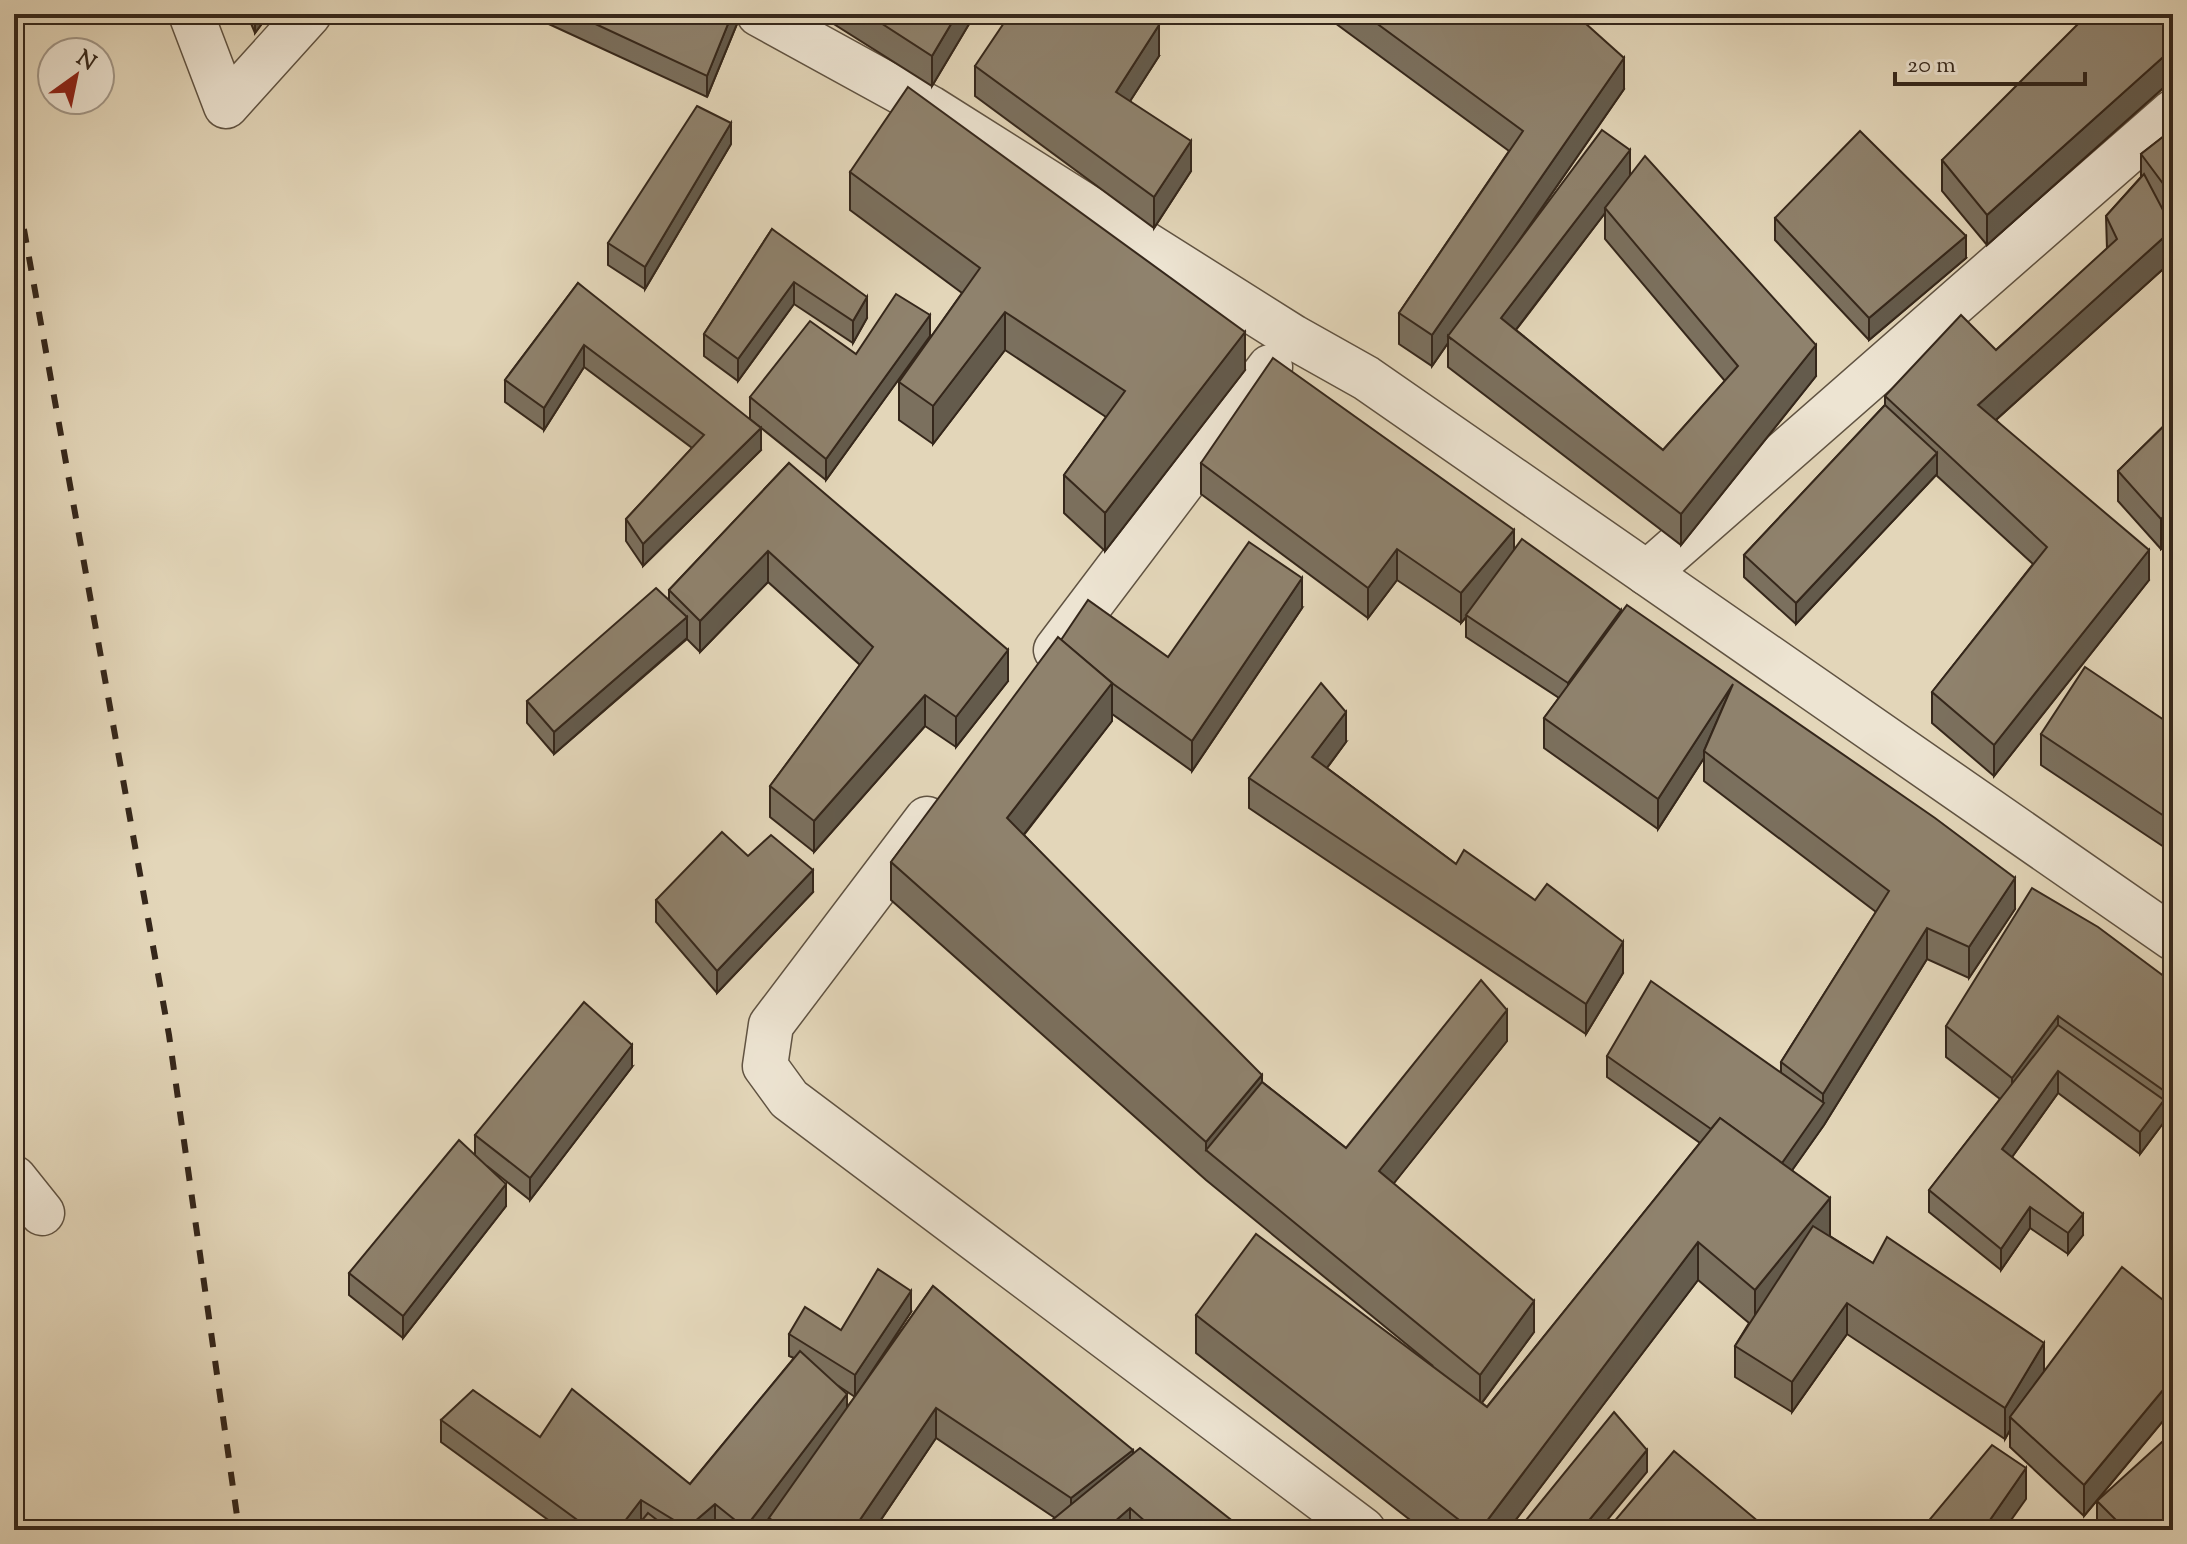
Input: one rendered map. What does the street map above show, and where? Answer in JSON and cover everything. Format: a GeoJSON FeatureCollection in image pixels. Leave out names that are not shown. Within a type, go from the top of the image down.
{"type":"FeatureCollection","features":[{"type":"Feature","properties":{"kind":"street"},"geometry":{"type":"LineString","coordinates":[[191,14],[226,106],[309,14]]}},
{"type":"Feature","properties":{"kind":"street"},"geometry":{"type":"LineString","coordinates":[[759,14],[930,108],[1293,337],[1366,378],[2173,938]]}},
{"type":"Feature","properties":{"kind":"street"},"geometry":{"type":"LineString","coordinates":[[1647,573],[2173,112]]}},
{"type":"Feature","properties":{"kind":"street"},"geometry":{"type":"LineString","coordinates":[[1032,681],[1293,337]]}},
{"type":"Feature","properties":{"kind":"street"},"geometry":{"type":"LineString","coordinates":[[955,783],[771,1025],[765,1066],[789,1099],[1363,1530]]}},
{"type":"Feature","properties":{"kind":"street"},"geometry":{"type":"LineString","coordinates":[[14,1178],[42,1213]]}},
{"type":"Feature","properties":{"kind":"building"},"geometry":{"type":"Polygon","coordinates":[[[574,14],[732,14],[707,76],[574,14]]]}},
{"type":"Feature","properties":{"kind":"building"},"geometry":{"type":"Polygon","coordinates":[[[867,14],[957,14],[932,56],[867,14]]]}},
{"type":"Feature","properties":{"kind":"building"},"geometry":{"type":"Polygon","coordinates":[[[1010,14],[1140,14],[1159,25],[1116,92],[1191,141],[1154,197],[975,66],[1010,14]]]}},
{"type":"Feature","properties":{"kind":"building"},"geometry":{"type":"Polygon","coordinates":[[[1364,14],[1488,14],[1496,20],[1501,14],[1575,14],[1624,58],[1432,335],[1399,313],[1523,131],[1364,14]]]}},
{"type":"Feature","properties":{"kind":"building"},"geometry":{"type":"Polygon","coordinates":[[[2088,14],[2173,14],[2173,50],[1987,215],[1942,160],[2088,14]]]}},
{"type":"Feature","properties":{"kind":"building"},"geometry":{"type":"Polygon","coordinates":[[[908,87],[1245,332],[1105,513],[1064,475],[1125,391],[1005,312],[933,406],[899,382],[980,268],[850,172],[908,87]]]}},
{"type":"Feature","properties":{"kind":"building"},"geometry":{"type":"Polygon","coordinates":[[[697,106],[731,123],[645,267],[608,243],[697,106]]]}},
{"type":"Feature","properties":{"kind":"building"},"geometry":{"type":"Polygon","coordinates":[[[2173,129],[2173,197],[2141,154],[2173,129]]]}},
{"type":"Feature","properties":{"kind":"building"},"geometry":{"type":"Polygon","coordinates":[[[1602,130],[1630,150],[1501,318],[1663,450],[1738,366],[1605,208],[1645,156],[1816,345],[1681,514],[1448,336],[1602,130]]]}},
{"type":"Feature","properties":{"kind":"building"},"geometry":{"type":"Polygon","coordinates":[[[1860,131],[1966,236],[1869,318],[1775,218],[1860,131]]]}},
{"type":"Feature","properties":{"kind":"building"},"geometry":{"type":"Polygon","coordinates":[[[2144,174],[2173,229],[1978,405],[2149,550],[1994,745],[1932,692],[2047,547],[1885,396],[1961,315],[1996,350],[2117,239],[2106,216],[2144,174]]]}},
{"type":"Feature","properties":{"kind":"building"},"geometry":{"type":"Polygon","coordinates":[[[772,229],[867,297],[853,321],[794,282],[738,359],[704,334],[772,229]]]}},
{"type":"Feature","properties":{"kind":"building"},"geometry":{"type":"Polygon","coordinates":[[[578,283],[761,428],[643,544],[626,519],[704,435],[584,345],[544,408],[505,380],[578,283]]]}},
{"type":"Feature","properties":{"kind":"building"},"geometry":{"type":"Polygon","coordinates":[[[896,294],[930,315],[826,459],[750,397],[810,321],[856,354],[896,294]]]}},
{"type":"Feature","properties":{"kind":"building"},"geometry":{"type":"Polygon","coordinates":[[[1273,358],[1514,530],[1461,593],[1397,549],[1368,588],[1201,463],[1273,358]]]}},
{"type":"Feature","properties":{"kind":"building"},"geometry":{"type":"Polygon","coordinates":[[[1885,405],[1937,453],[1796,603],[1744,555],[1885,405]]]}},
{"type":"Feature","properties":{"kind":"building"},"geometry":{"type":"Polygon","coordinates":[[[2173,417],[2173,508],[2161,519],[2118,471],[2173,417]]]}},
{"type":"Feature","properties":{"kind":"building"},"geometry":{"type":"Polygon","coordinates":[[[789,463],[1008,650],[956,717],[925,695],[814,821],[770,786],[873,647],[768,551],[700,621],[669,590],[789,463]]]}},
{"type":"Feature","properties":{"kind":"building"},"geometry":{"type":"Polygon","coordinates":[[[1522,539],[1621,610],[1568,683],[1466,615],[1522,539]]]}},
{"type":"Feature","properties":{"kind":"building"},"geometry":{"type":"Polygon","coordinates":[[[1249,542],[1302,578],[1192,741],[1112,683],[1061,640],[1088,600],[1168,657],[1249,542]]]}},
{"type":"Feature","properties":{"kind":"building"},"geometry":{"type":"Polygon","coordinates":[[[656,588],[687,617],[554,732],[527,701],[656,588]]]}},
{"type":"Feature","properties":{"kind":"building"},"geometry":{"type":"Polygon","coordinates":[[[1627,605],[1935,818],[2015,878],[1969,947],[1927,928],[1823,1094],[1781,1062],[1889,891],[1704,751],[1733,684],[1658,799],[1544,718],[1627,605]]]}},
{"type":"Feature","properties":{"kind":"building"},"geometry":{"type":"Polygon","coordinates":[[[1058,637],[1112,683],[1007,818],[1262,1075],[1206,1142],[891,862],[1058,637]]]}},
{"type":"Feature","properties":{"kind":"building"},"geometry":{"type":"Polygon","coordinates":[[[2085,667],[2173,726],[2173,822],[2041,734],[2085,667]]]}},
{"type":"Feature","properties":{"kind":"building"},"geometry":{"type":"Polygon","coordinates":[[[1321,683],[1346,712],[1312,757],[1456,864],[1464,850],[1535,900],[1547,884],[1623,942],[1586,1004],[1249,778],[1321,683]]]}},
{"type":"Feature","properties":{"kind":"building"},"geometry":{"type":"Polygon","coordinates":[[[722,832],[748,856],[771,835],[813,870],[717,971],[656,900],[722,832]]]}},
{"type":"Feature","properties":{"kind":"building"},"geometry":{"type":"Polygon","coordinates":[[[2032,888],[2098,927],[2173,983],[2173,1097],[2058,1016],[2012,1078],[1946,1026],[2032,888]]]}},
{"type":"Feature","properties":{"kind":"building"},"geometry":{"type":"Polygon","coordinates":[[[1481,980],[1507,1010],[1379,1171],[1534,1301],[1480,1375],[1206,1150],[1262,1082],[1346,1148],[1481,980]]]}},
{"type":"Feature","properties":{"kind":"building"},"geometry":{"type":"Polygon","coordinates":[[[1651,981],[1824,1103],[1782,1163],[1720,1118],[1711,1129],[1607,1056],[1651,981]]]}},
{"type":"Feature","properties":{"kind":"building"},"geometry":{"type":"Polygon","coordinates":[[[584,1002],[632,1045],[530,1178],[475,1135],[584,1002]]]}},
{"type":"Feature","properties":{"kind":"building"},"geometry":{"type":"Polygon","coordinates":[[[2058,1025],[2164,1100],[2140,1132],[2058,1071],[2002,1149],[2083,1214],[2068,1233],[2030,1207],[2001,1249],[1929,1190],[2058,1025]]]}},
{"type":"Feature","properties":{"kind":"building"},"geometry":{"type":"Polygon","coordinates":[[[1720,1118],[1830,1198],[1755,1290],[1698,1242],[1480,1530],[1472,1530],[1196,1315],[1256,1234],[1487,1407],[1720,1118]]]}},
{"type":"Feature","properties":{"kind":"building"},"geometry":{"type":"Polygon","coordinates":[[[459,1140],[506,1184],[403,1316],[349,1273],[459,1140]]]}},
{"type":"Feature","properties":{"kind":"building"},"geometry":{"type":"Polygon","coordinates":[[[1813,1226],[1873,1263],[1887,1237],[2044,1343],[2005,1408],[1847,1303],[1792,1382],[1735,1346],[1813,1226]]]}},
{"type":"Feature","properties":{"kind":"building"},"geometry":{"type":"Polygon","coordinates":[[[2122,1267],[2173,1308],[2173,1378],[2084,1485],[2010,1417],[2122,1267]]]}},
{"type":"Feature","properties":{"kind":"building"},"geometry":{"type":"Polygon","coordinates":[[[878,1269],[911,1291],[855,1375],[789,1334],[805,1307],[841,1330],[878,1269]]]}},
{"type":"Feature","properties":{"kind":"building"},"geometry":{"type":"Polygon","coordinates":[[[933,1286],[1133,1450],[1071,1498],[936,1408],[853,1530],[786,1530],[769,1518],[933,1286]]]}},
{"type":"Feature","properties":{"kind":"building"},"geometry":{"type":"Polygon","coordinates":[[[800,1351],[847,1394],[745,1528],[715,1504],[687,1528],[641,1500],[618,1530],[591,1530],[441,1420],[473,1390],[540,1437],[572,1389],[690,1484],[800,1351]]]}},
{"type":"Feature","properties":{"kind":"building"},"geometry":{"type":"Polygon","coordinates":[[[1614,1412],[1647,1450],[1581,1530],[1518,1530],[1614,1412]]]}},
{"type":"Feature","properties":{"kind":"building"},"geometry":{"type":"Polygon","coordinates":[[[2173,1432],[2173,1530],[2126,1530],[2097,1501],[2173,1432]]]}},
{"type":"Feature","properties":{"kind":"building"},"geometry":{"type":"Polygon","coordinates":[[[1992,1445],[2026,1468],[1983,1530],[1921,1530],[1992,1445]]]}},
{"type":"Feature","properties":{"kind":"building"},"geometry":{"type":"Polygon","coordinates":[[[1140,1448],[1244,1530],[1155,1530],[1130,1508],[1105,1530],[1040,1530],[1140,1448]]]}},
{"type":"Feature","properties":{"kind":"building"},"geometry":{"type":"Polygon","coordinates":[[[1674,1451],[1759,1522],[1752,1530],[1607,1530],[1674,1451]]]}},
{"type":"Feature","properties":{"kind":"building"},"geometry":{"type":"Polygon","coordinates":[[[648,1513],[670,1530],[634,1530],[648,1513]]]}},
{"type":"Feature","properties":{"kind":"railway"},"geometry":{"type":"LineString","coordinates":[[14,174],[169,1035],[239,1530]]}}]}
